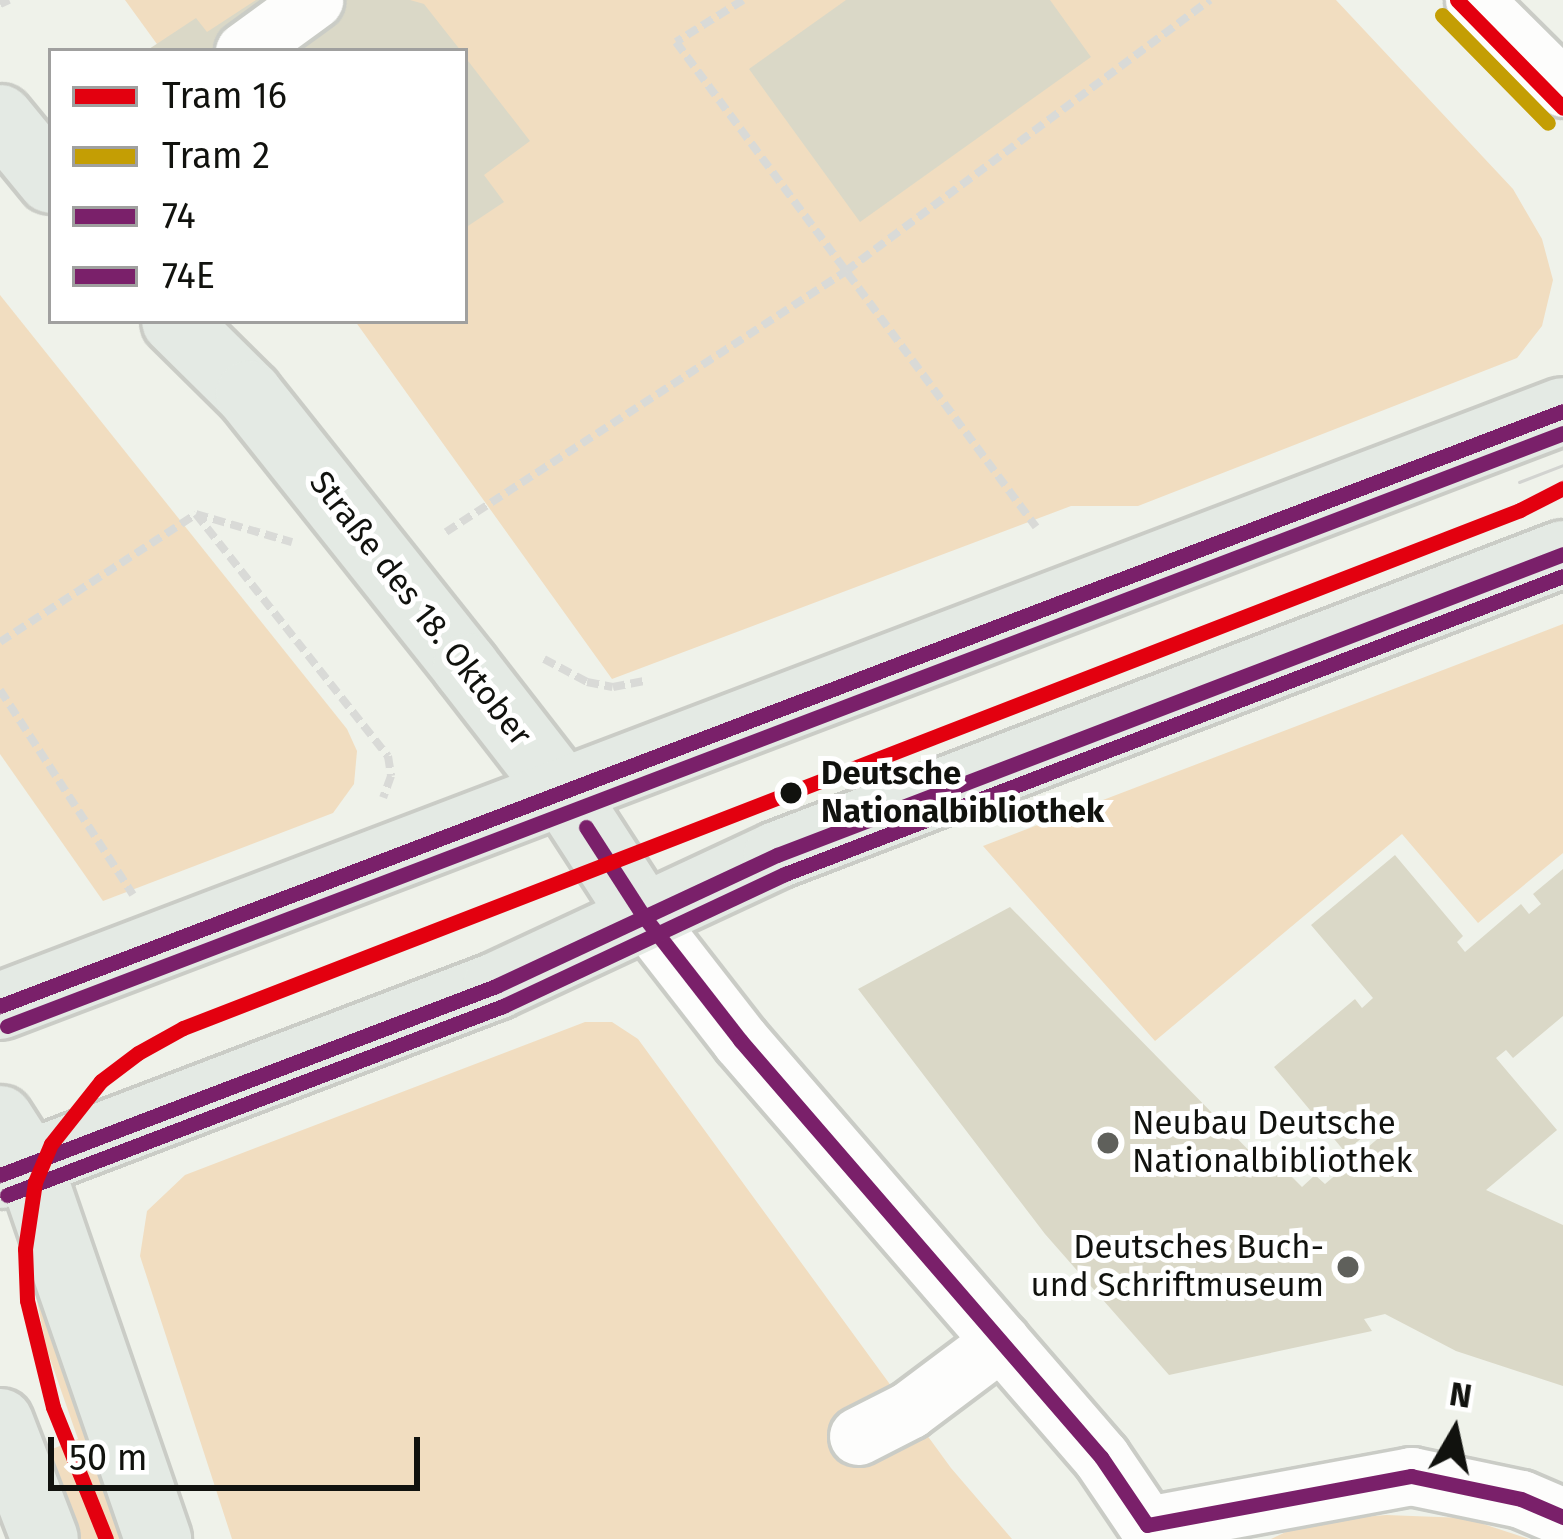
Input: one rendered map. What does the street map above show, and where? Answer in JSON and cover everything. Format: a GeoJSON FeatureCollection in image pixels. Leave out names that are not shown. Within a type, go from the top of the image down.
{"type":"FeatureCollection","features":[{"type":"Feature","properties":{"kind":"main road"},"geometry":{"type":"LineString","coordinates":[[0,118],[48,176]]}},
{"type":"Feature","properties":{"kind":"main road","name":"Straße des 18. Oktober"},"geometry":{"type":"LineString","coordinates":[[178,324],[249,394],[563,792],[642,914]]}},
{"type":"Feature","properties":{"kind":"main road"},"geometry":{"type":"LineString","coordinates":[[0,1006],[1563,411]]}},
{"type":"Feature","properties":{"kind":"main road"},"geometry":{"type":"LineString","coordinates":[[158,1539],[10,1153],[496,986],[777,855],[1563,554]]}},
{"type":"Feature","properties":{"kind":"main road"},"geometry":{"type":"LineString","coordinates":[[0,1422],[44,1539]]}},
{"type":"Feature","properties":{"kind":"street"},"geometry":{"type":"LineString","coordinates":[[248,48],[314,0]]}},
{"type":"Feature","properties":{"kind":"street"},"geometry":{"type":"LineString","coordinates":[[1474,0],[1563,88]]}},
{"type":"Feature","properties":{"kind":"street","name":"Straße des 18. Oktober"},"geometry":{"type":"LineString","coordinates":[[642,914],[740,1040],[1101,1457],[1147,1532]]}},
{"type":"Feature","properties":{"kind":"street"},"geometry":{"type":"LineString","coordinates":[[858,1436],[909,1410],[1001,1341]]}},
{"type":"Feature","properties":{"kind":"street"},"geometry":{"type":"LineString","coordinates":[[1147,1532],[1411,1476],[1520,1499],[1563,1517]]}},
{"type":"Feature","properties":{"kind":"path"},"geometry":{"type":"LineString","coordinates":[[0,4],[9,0]]}},
{"type":"Feature","properties":{"kind":"path"},"geometry":{"type":"LineString","coordinates":[[743,0],[676,42],[1036,527]]}},
{"type":"Feature","properties":{"kind":"path"},"geometry":{"type":"LineString","coordinates":[[446,532],[847,271],[1210,0]]}},
{"type":"Feature","properties":{"kind":"path"},"geometry":{"type":"LineString","coordinates":[[0,642],[196,514],[388,756],[391,776],[383,798],[352,818],[388,858]]}},
{"type":"Feature","properties":{"kind":"path"},"geometry":{"type":"LineString","coordinates":[[544,659],[586,682],[613,687],[645,681]]}},
{"type":"Feature","properties":{"kind":"path"},"geometry":{"type":"LineString","coordinates":[[0,690],[164,944]]}},
{"type":"Feature","properties":{"kind":"shaded area"},"geometry":{"type":"Polygon","coordinates":[[[125,0],[1336,0],[1513,189],[1542,239],[1553,280],[1542,326],[1517,358],[1138,506],[1071,506],[612,679],[357,324],[468,324],[468,48],[160,48],[125,0]]]}},
{"type":"Feature","properties":{"kind":"shaded area"},"geometry":{"type":"Polygon","coordinates":[[[0,295],[347,729],[357,751],[354,784],[333,813],[103,901],[0,754],[0,295]]]}},
{"type":"Feature","properties":{"kind":"shaded area"},"geometry":{"type":"Polygon","coordinates":[[[1563,624],[1563,853],[1478,923],[1402,834],[1155,1041],[983,846],[1563,624]]]}},
{"type":"Feature","properties":{"kind":"shaded area"},"geometry":{"type":"Polygon","coordinates":[[[585,1022],[612,1022],[638,1039],[951,1468],[1012,1539],[232,1539],[140,1256],[147,1211],[185,1175],[585,1022]]]}},
{"type":"Feature","properties":{"kind":"shaded area"},"geometry":{"type":"Polygon","coordinates":[[[31,1272],[134,1539],[67,1539],[34,1456],[78,1439],[47,1350],[31,1272]]]}},
{"type":"Feature","properties":{"kind":"shaded area"},"geometry":{"type":"Polygon","coordinates":[[[1386,1515],[1465,1518],[1529,1539],[1271,1539],[1307,1522],[1386,1515]]]}},
{"type":"Feature","properties":{"kind":"building"},"geometry":{"type":"Polygon","coordinates":[[[256,0],[410,0],[424,4],[459,48],[151,48],[196,18],[207,32],[256,0]]]}},
{"type":"Feature","properties":{"kind":"building"},"geometry":{"type":"Polygon","coordinates":[[[846,0],[1050,0],[1091,57],[860,222],[749,69],[846,0]]]}},
{"type":"Feature","properties":{"kind":"building"},"geometry":{"type":"Polygon","coordinates":[[[468,61],[530,141],[484,175],[504,202],[468,226],[468,61]]]}},
{"type":"Feature","properties":{"kind":"building","name":"Neubau Deutsche Nationalbibliothek"},"geometry":{"type":"Polygon","coordinates":[[[1395,855],[1463,936],[1457,942],[1465,952],[1521,904],[1529,914],[1541,904],[1533,894],[1563,869],[1563,1016],[1513,1058],[1506,1050],[1496,1058],[1557,1130],[1486,1190],[1563,1225],[1563,1386],[1456,1351],[1385,1314],[1364,1319],[1372,1331],[1169,1375],[1045,1234],[858,989],[1010,907],[1275,1177],[1283,1168],[1302,1187],[1315,1175],[1325,1184],[1389,1129],[1382,1121],[1345,1152],[1274,1067],[1355,999],[1362,1008],[1373,998],[1311,925],[1395,855]]]}},
{"type":"Feature","properties":{"kind":"tram line","name":"16"},"geometry":{"type":"LineString","coordinates":[[1457,0],[1563,108]]}},
{"type":"Feature","properties":{"kind":"tram line","name":"2"},"geometry":{"type":"LineString","coordinates":[[1442,15],[1548,123]]}},
{"type":"Feature","properties":{"kind":"tram line"},"geometry":{"type":"LineString","coordinates":[[1519,482],[1563,465]]}},
{"type":"Feature","properties":{"kind":"tram line","name":"16"},"geometry":{"type":"LineString","coordinates":[[106,1539],[53,1407],[27,1300],[25,1249],[35,1182],[51,1144],[101,1081],[138,1053],[183,1028],[1520,510],[1563,488]]}},
{"type":"Feature","properties":{"kind":"tram line"},"geometry":{"type":"LineString","coordinates":[[1536,503],[1563,493]]}},
{"type":"Feature","properties":{"kind":"transit line","name":"74"},"geometry":{"type":"LineString","coordinates":[[0,1006],[1563,411]]}},
{"type":"Feature","properties":{"kind":"transit line","name":"74E"},"geometry":{"type":"LineString","coordinates":[[7,1026],[1563,433]]}},
{"type":"Feature","properties":{"kind":"transit line","name":"74"},"geometry":{"type":"LineString","coordinates":[[0,1175],[496,986],[777,855],[1563,554]]}},
{"type":"Feature","properties":{"kind":"transit line","name":"74E"},"geometry":{"type":"LineString","coordinates":[[7,1195],[503,1006],[785,874],[1563,576]]}},
{"type":"Feature","properties":{"kind":"transit line","name":"74"},"geometry":{"type":"LineString","coordinates":[[586,827],[642,914],[740,1040],[1101,1457],[1147,1525]]}},
{"type":"Feature","properties":{"kind":"transit line","name":"74"},"geometry":{"type":"LineString","coordinates":[[1147,1525],[1411,1476],[1521,1499],[1563,1517]]}},
{"type":"Feature","properties":{"kind":"place","name":"Deutsche Nationalbibliothek"},"geometry":{"type":"Point","coordinates":[791,793]}},
{"type":"Feature","properties":{"kind":"place","name":"Neubau Deutsche Nationalbibliothek"},"geometry":{"type":"Point","coordinates":[1108,1143]}},
{"type":"Feature","properties":{"kind":"place","name":"Deutsches Buch- und Schriftmuseum"},"geometry":{"type":"Point","coordinates":[1348,1267]}}]}
